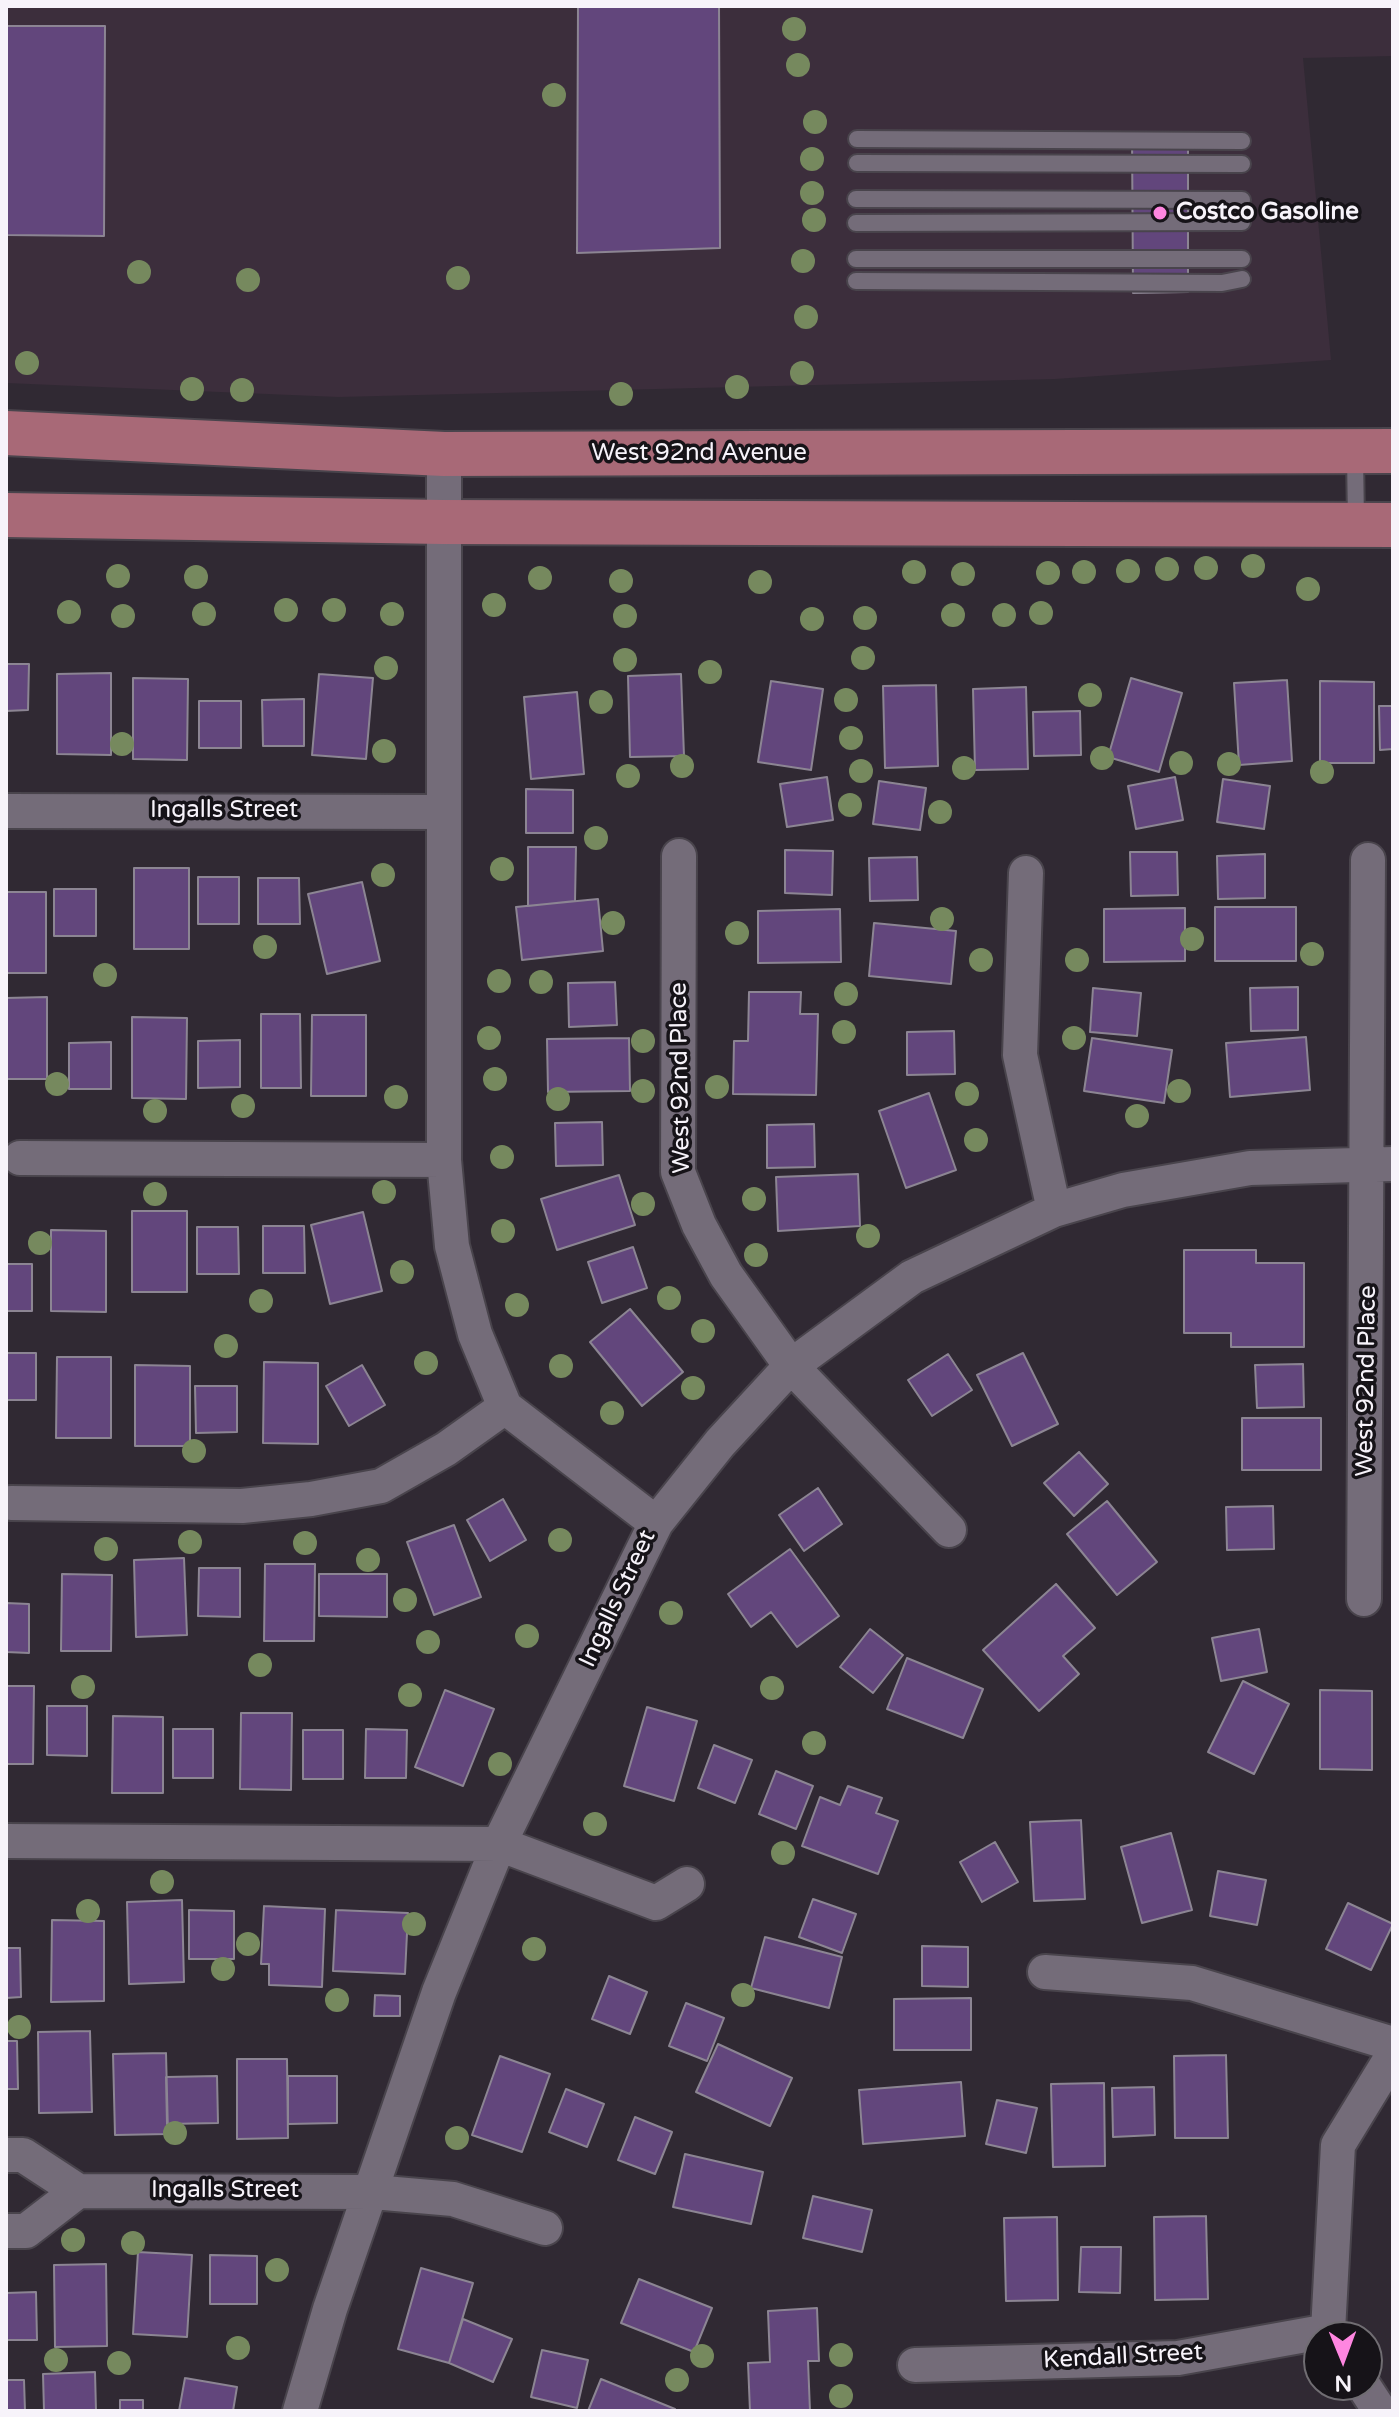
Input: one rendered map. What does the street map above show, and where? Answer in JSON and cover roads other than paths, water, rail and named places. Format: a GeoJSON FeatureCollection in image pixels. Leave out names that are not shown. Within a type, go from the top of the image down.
{"type":"FeatureCollection","features":[{"type":"Feature","properties":{"kind":"main road","name":"West 92nd Avenue"},"geometry":{"type":"LineString","coordinates":[[6,433],[444,454],[1374,451]]}},
{"type":"Feature","properties":{"kind":"main road"},"geometry":{"type":"LineString","coordinates":[[6,515],[443,522],[1374,525]]}},
{"type":"Feature","properties":{"kind":"street"},"geometry":{"type":"LineString","coordinates":[[11,1503],[242,1506],[381,1486],[446,1449],[505,1407],[475,1334],[452,1246],[444,1160],[444,454]]}},
{"type":"Feature","properties":{"kind":"street","name":"Ingalls Street"},"geometry":{"type":"LineString","coordinates":[[6,811],[442,812]]}},
{"type":"Feature","properties":{"kind":"street","name":"West 92nd Place"},"geometry":{"type":"LineString","coordinates":[[679,856],[678,1172],[699,1225],[726,1275],[791,1366],[949,1530]]}},
{"type":"Feature","properties":{"kind":"street","name":"West 92nd Place"},"geometry":{"type":"LineString","coordinates":[[1364,1599],[1381,1164],[1368,860]]}},
{"type":"Feature","properties":{"kind":"street"},"geometry":{"type":"LineString","coordinates":[[1026,873],[1020,1055],[1054,1210]]}},
{"type":"Feature","properties":{"kind":"street"},"geometry":{"type":"LineString","coordinates":[[20,1158],[444,1160]]}},
{"type":"Feature","properties":{"kind":"street"},"geometry":{"type":"LineString","coordinates":[[656,1523],[720,1443],[791,1366],[912,1277],[1054,1210],[1123,1190],[1250,1168],[1381,1164]]}},
{"type":"Feature","properties":{"kind":"street","name":"Ingalls Street"},"geometry":{"type":"LineString","coordinates":[[300,2411],[330,2309],[373,2192],[439,1992],[499,1844],[656,1523],[505,1407]]}},
{"type":"Feature","properties":{"kind":"street"},"geometry":{"type":"LineString","coordinates":[[6,1841],[499,1844],[656,1903],[687,1884]]}},
{"type":"Feature","properties":{"kind":"street"},"geometry":{"type":"LineString","coordinates":[[1045,1972],[1192,1983],[1393,2044]]}},
{"type":"Feature","properties":{"kind":"street","name":"Kendall Street"},"geometry":{"type":"LineString","coordinates":[[1331,2321],[1338,2145],[1393,2055]]}},
{"type":"Feature","properties":{"kind":"street"},"geometry":{"type":"LineString","coordinates":[[6,2155],[23,2155],[78,2191],[26,2231],[6,2231]]}},
{"type":"Feature","properties":{"kind":"street","name":"Ingalls Street"},"geometry":{"type":"LineString","coordinates":[[78,2191],[373,2192],[453,2199],[545,2228]]}},
{"type":"Feature","properties":{"kind":"street","name":"Kendall Street"},"geometry":{"type":"LineString","coordinates":[[915,2365],[1178,2358],[1303,2338]]}},
{"type":"Feature","properties":{"kind":"lane"},"geometry":{"type":"LineString","coordinates":[[857,139],[1242,141]]}},
{"type":"Feature","properties":{"kind":"lane"},"geometry":{"type":"LineString","coordinates":[[857,163],[1242,164]]}},
{"type":"Feature","properties":{"kind":"lane"},"geometry":{"type":"LineString","coordinates":[[856,199],[1242,200]]}},
{"type":"Feature","properties":{"kind":"lane"},"geometry":{"type":"LineString","coordinates":[[856,223],[1242,222]]}},
{"type":"Feature","properties":{"kind":"lane"},"geometry":{"type":"LineString","coordinates":[[856,259],[1242,259]]}},
{"type":"Feature","properties":{"kind":"lane"},"geometry":{"type":"LineString","coordinates":[[856,281],[1222,283],[1242,279]]}},
{"type":"Feature","properties":{"kind":"lane"},"geometry":{"type":"LineString","coordinates":[[1374,451],[1374,525]]}},
{"type":"Feature","properties":{"kind":"place","name":"Costco Gasoline"},"geometry":{"type":"Point","coordinates":[1160,213]}}]}
